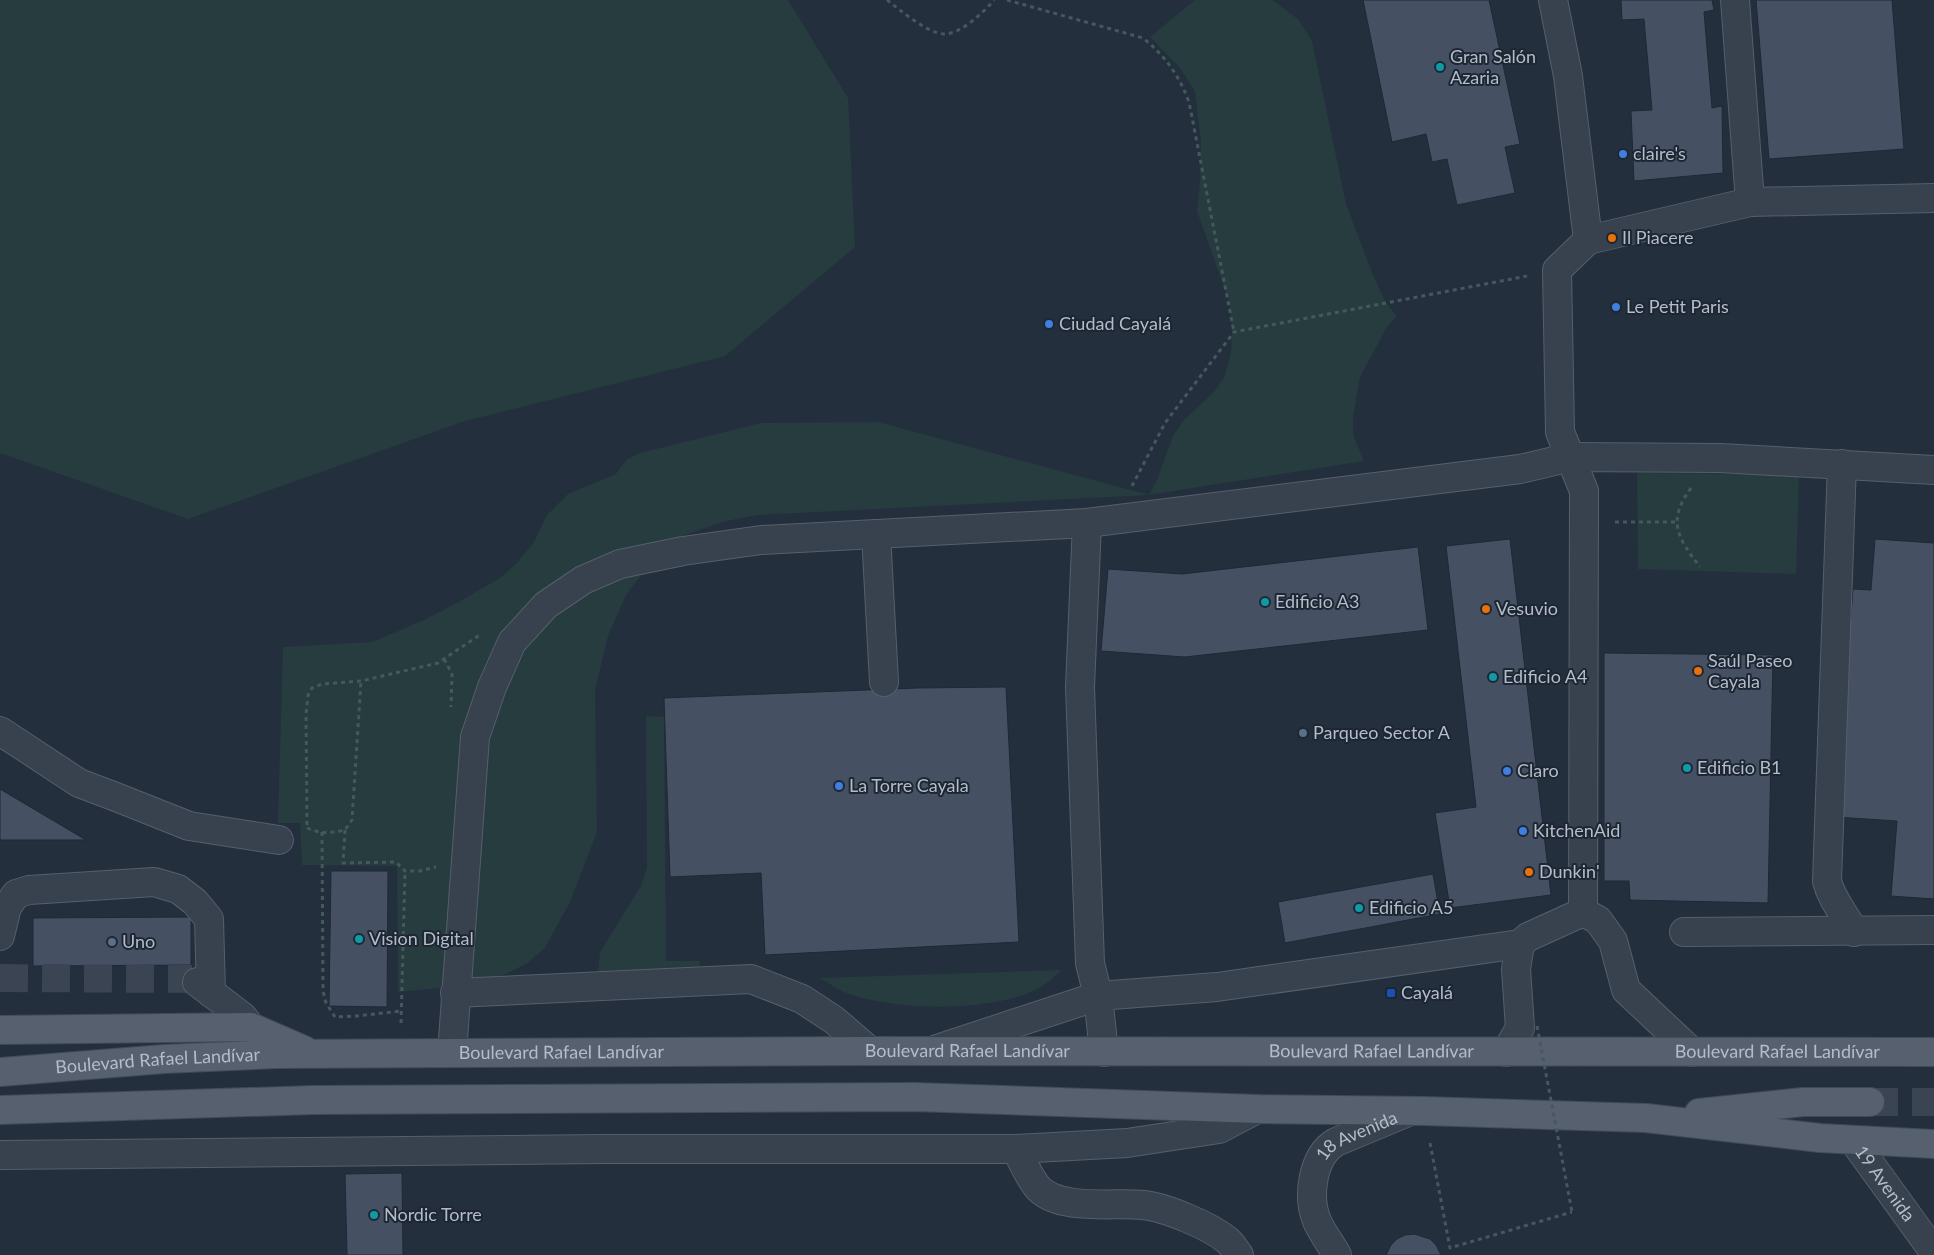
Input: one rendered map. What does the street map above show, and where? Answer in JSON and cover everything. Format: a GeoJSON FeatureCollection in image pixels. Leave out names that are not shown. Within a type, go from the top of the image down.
{"type":"FeatureCollection","features":[{"type":"Feature","properties":{"kind":"main road"},"geometry":{"type":"LineString","coordinates":[[0,1030],[252,1027],[312,1053]]}},
{"type":"Feature","properties":{"kind":"main road","name":"Boulevard Rafael Landívar"},"geometry":{"type":"LineString","coordinates":[[0,1072],[164,1059],[312,1053],[870,1051],[1934,1052]]}},
{"type":"Feature","properties":{"kind":"main road"},"geometry":{"type":"LineString","coordinates":[[0,1110],[313,1100],[905,1097],[1257,1109],[1646,1118],[1810,1137],[1934,1144]]}},
{"type":"Feature","properties":{"kind":"main road"},"geometry":{"type":"LineString","coordinates":[[1646,1118],[1803,1102],[1870,1102]]}},
{"type":"Feature","properties":{"kind":"street"},"geometry":{"type":"LineString","coordinates":[[1553,0],[1568,76],[1588,240]]}},
{"type":"Feature","properties":{"kind":"street"},"geometry":{"type":"LineString","coordinates":[[1735,0],[1750,202]]}},
{"type":"Feature","properties":{"kind":"street"},"geometry":{"type":"LineString","coordinates":[[1583,912],[1584,491],[1560,432],[1557,270],[1588,240],[1750,202],[1934,198]]}},
{"type":"Feature","properties":{"kind":"street"},"geometry":{"type":"LineString","coordinates":[[452,1053],[475,738],[492,687],[512,642],[546,605],[583,580],[620,564],[683,551],[761,540],[1088,523],[1520,469],[1571,457],[1720,458],[1934,470]]}},
{"type":"Feature","properties":{"kind":"street"},"geometry":{"type":"LineString","coordinates":[[1842,464],[1826,881],[1836,905],[1845,914],[1854,932]]}},
{"type":"Feature","properties":{"kind":"street"},"geometry":{"type":"LineString","coordinates":[[1088,523],[1080,687],[1090,963],[1098,996],[1104,1052]]}},
{"type":"Feature","properties":{"kind":"street"},"geometry":{"type":"LineString","coordinates":[[876,534],[884,682]]}},
{"type":"Feature","properties":{"kind":"street"},"geometry":{"type":"LineString","coordinates":[[0,731],[79,783],[125,801],[190,826],[279,840]]}},
{"type":"Feature","properties":{"kind":"street"},"geometry":{"type":"LineString","coordinates":[[0,936],[7,907],[16,894],[29,890],[154,882],[178,890],[195,902],[210,919],[201,986],[243,1017],[252,1027]]}},
{"type":"Feature","properties":{"kind":"street"},"geometry":{"type":"LineString","coordinates":[[928,1052],[1098,996],[1207,988],[1520,944],[1528,938],[1583,912]]}},
{"type":"Feature","properties":{"kind":"street"},"geometry":{"type":"LineString","coordinates":[[1583,912],[1598,920],[1614,941],[1626,990],[1692,1052]]}},
{"type":"Feature","properties":{"kind":"street"},"geometry":{"type":"LineString","coordinates":[[1684,932],[1934,930]]}},
{"type":"Feature","properties":{"kind":"street"},"geometry":{"type":"LineString","coordinates":[[1506,1052],[1520,1028],[1516,969],[1520,944]]}},
{"type":"Feature","properties":{"kind":"street"},"geometry":{"type":"LineString","coordinates":[[455,994],[751,979],[802,999],[834,1020],[870,1051]]}},
{"type":"Feature","properties":{"kind":"street"},"geometry":{"type":"LineString","coordinates":[[0,1155],[603,1149],[1016,1149],[1127,1142],[1219,1129],[1257,1109]]}},
{"type":"Feature","properties":{"kind":"street","name":"18 Avenida"},"geometry":{"type":"LineString","coordinates":[[1337,1255],[1317,1220],[1314,1206],[1312,1192],[1314,1177],[1321,1158],[1331,1145],[1336,1142],[1416,1112]]}},
{"type":"Feature","properties":{"kind":"street","name":"19 Avenida"},"geometry":{"type":"LineString","coordinates":[[1853,1140],[1934,1252]]}},
{"type":"Feature","properties":{"kind":"street"},"geometry":{"type":"LineString","coordinates":[[1016,1149],[1028,1172],[1040,1189],[1053,1197],[1070,1203],[1145,1205],[1184,1216],[1228,1240],[1239,1255]]}},
{"type":"Feature","properties":{"kind":"path"},"geometry":{"type":"LineString","coordinates":[[887,0],[919,22],[944,34],[953,32],[976,18],[994,0]]}},
{"type":"Feature","properties":{"kind":"path"},"geometry":{"type":"LineString","coordinates":[[1007,0],[1143,38],[1159,51],[1172,67],[1183,85],[1189,102],[1234,332]]}},
{"type":"Feature","properties":{"kind":"path"},"geometry":{"type":"LineString","coordinates":[[1131,488],[1165,423],[1234,332],[1557,270]]}},
{"type":"Feature","properties":{"kind":"path"},"geometry":{"type":"LineString","coordinates":[[1700,567],[1684,547],[1676,522],[1682,500],[1720,458]]}},
{"type":"Feature","properties":{"kind":"path"},"geometry":{"type":"LineString","coordinates":[[1584,522],[1676,522]]}},
{"type":"Feature","properties":{"kind":"path"},"geometry":{"type":"LineString","coordinates":[[307,828],[306,732],[308,695],[312,688],[322,684],[361,681],[438,663],[484,632]]}},
{"type":"Feature","properties":{"kind":"path"},"geometry":{"type":"LineString","coordinates":[[361,681],[352,820],[345,830],[343,862],[396,862],[405,871],[401,1028]]}},
{"type":"Feature","properties":{"kind":"path"},"geometry":{"type":"LineString","coordinates":[[279,840],[307,828],[317,832],[345,830]]}},
{"type":"Feature","properties":{"kind":"path"},"geometry":{"type":"LineString","coordinates":[[322,832],[323,991],[326,1003],[335,1017],[401,1011]]}},
{"type":"Feature","properties":{"kind":"path"},"geometry":{"type":"LineString","coordinates":[[1416,1112],[1450,1248],[1572,1212],[1537,1026]]}},
{"type":"Feature","properties":{"kind":"green space"},"geometry":{"type":"Polygon","coordinates":[[[0,0],[788,0],[848,98],[855,247],[725,356],[465,421],[188,519],[0,453],[0,0]]]}},
{"type":"Feature","properties":{"kind":"green space"},"geometry":{"type":"Polygon","coordinates":[[[1195,0],[1272,0],[1298,19],[1312,41],[1346,204],[1373,275],[1386,303],[1397,316],[1387,327],[1360,377],[1353,417],[1353,435],[1364,461],[1149,495],[1157,480],[1173,436],[1184,420],[1214,392],[1224,378],[1231,354],[1232,330],[1229,301],[1197,211],[1201,142],[1195,91],[1180,68],[1150,37],[1195,0]]]}},
{"type":"Feature","properties":{"kind":"green space"},"geometry":{"type":"Polygon","coordinates":[[[878,422],[1149,495],[759,515],[726,521],[682,536],[652,561],[626,595],[608,636],[595,690],[597,832],[570,902],[544,949],[526,964],[495,979],[449,987],[398,992],[397,866],[302,865],[300,823],[278,823],[283,647],[372,642],[422,621],[457,603],[500,578],[517,563],[534,542],[547,515],[568,494],[616,474],[626,460],[640,453],[761,423],[878,422]]]}},
{"type":"Feature","properties":{"kind":"green space"},"geometry":{"type":"Polygon","coordinates":[[[1637,473],[1799,474],[1796,574],[1638,569],[1637,473]]]}},
{"type":"Feature","properties":{"kind":"green space"},"geometry":{"type":"Polygon","coordinates":[[[646,716],[664,717],[666,961],[700,961],[699,970],[598,971],[600,952],[641,886],[647,868],[646,716]]]}},
{"type":"Feature","properties":{"kind":"green space"},"geometry":{"type":"Polygon","coordinates":[[[1061,970],[1050,981],[1017,997],[968,1006],[941,1007],[888,1003],[864,998],[844,992],[820,978],[1061,970]]]}},
{"type":"Feature","properties":{"kind":"building","name":"Gran Salón Azaria"},"geometry":{"type":"Polygon","coordinates":[[[1363,0],[1489,0],[1520,144],[1505,147],[1515,193],[1457,205],[1447,159],[1432,162],[1426,134],[1392,142],[1363,0]]]}},
{"type":"Feature","properties":{"kind":"building"},"geometry":{"type":"Polygon","coordinates":[[[1621,0],[1712,0],[1714,10],[1704,12],[1712,108],[1722,106],[1723,173],[1634,181],[1631,111],[1652,110],[1644,19],[1622,20],[1621,0]]]}},
{"type":"Feature","properties":{"kind":"building"},"geometry":{"type":"Polygon","coordinates":[[[1756,0],[1892,0],[1904,149],[1769,159],[1756,0]]]}},
{"type":"Feature","properties":{"kind":"building","name":"Edificio A4"},"geometry":{"type":"Polygon","coordinates":[[[1510,539],[1551,895],[1450,908],[1435,813],[1476,807],[1446,546],[1510,539]]]}},
{"type":"Feature","properties":{"kind":"building"},"geometry":{"type":"Polygon","coordinates":[[[1875,539],[1934,543],[1934,899],[1891,896],[1897,821],[1836,817],[1853,589],[1871,590],[1875,539]]]}},
{"type":"Feature","properties":{"kind":"building","name":"Edificio A3"},"geometry":{"type":"Polygon","coordinates":[[[1418,547],[1428,630],[1185,657],[1101,651],[1108,569],[1182,574],[1418,547]]]}},
{"type":"Feature","properties":{"kind":"building","name":"Edificio B1"},"geometry":{"type":"Polygon","coordinates":[[[1604,653],[1773,655],[1768,903],[1630,900],[1629,881],[1604,881],[1604,653]]]}},
{"type":"Feature","properties":{"kind":"building","name":"La Torre Cayala"},"geometry":{"type":"Polygon","coordinates":[[[1006,687],[1019,942],[765,955],[761,873],[670,877],[664,698],[917,688],[1006,687]]]}},
{"type":"Feature","properties":{"kind":"building"},"geometry":{"type":"Polygon","coordinates":[[[0,789],[86,840],[0,840],[0,789]]]}},
{"type":"Feature","properties":{"kind":"building","name":"Vision Digital"},"geometry":{"type":"Polygon","coordinates":[[[331,871],[388,871],[387,1007],[329,1006],[331,871]]]}},
{"type":"Feature","properties":{"kind":"building","name":"Edificio A5"},"geometry":{"type":"Polygon","coordinates":[[[1433,874],[1440,914],[1285,943],[1278,902],[1433,874]]]}},
{"type":"Feature","properties":{"kind":"building","name":"Uno"},"geometry":{"type":"Polygon","coordinates":[[[191,917],[191,965],[33,966],[33,918],[191,917]]]}},
{"type":"Feature","properties":{"kind":"building","name":"Nordic Torre"},"geometry":{"type":"Polygon","coordinates":[[[402,1173],[403,1255],[347,1255],[345,1174],[402,1173]]]}},
{"type":"Feature","properties":{"kind":"building"},"geometry":{"type":"Polygon","coordinates":[[[1414,1234],[1430,1239],[1436,1245],[1441,1255],[1386,1255],[1391,1245],[1397,1239],[1405,1235],[1414,1234]]]}},
{"type":"Feature","properties":{"kind":"tunnel"},"geometry":{"type":"LineString","coordinates":[[0,978],[192,979]]}},
{"type":"Feature","properties":{"kind":"tunnel"},"geometry":{"type":"LineString","coordinates":[[1870,1102],[1934,1102]]}},
{"type":"Feature","properties":{"kind":"place","name":"Gran Salón Azaria"},"geometry":{"type":"Point","coordinates":[1440,67]}},
{"type":"Feature","properties":{"kind":"place","name":"claire's"},"geometry":{"type":"Point","coordinates":[1623,154]}},
{"type":"Feature","properties":{"kind":"place","name":"Il Piacere"},"geometry":{"type":"Point","coordinates":[1612,238]}},
{"type":"Feature","properties":{"kind":"place","name":"Le Petit Paris"},"geometry":{"type":"Point","coordinates":[1616,307]}},
{"type":"Feature","properties":{"kind":"place","name":"Ciudad Cayalá"},"geometry":{"type":"Point","coordinates":[1049,324]}},
{"type":"Feature","properties":{"kind":"place","name":"Edificio A3"},"geometry":{"type":"Point","coordinates":[1265,602]}},
{"type":"Feature","properties":{"kind":"place","name":"Vesuvio"},"geometry":{"type":"Point","coordinates":[1486,609]}},
{"type":"Feature","properties":{"kind":"place","name":"Saúl Paseo Cayala"},"geometry":{"type":"Point","coordinates":[1698,671]}},
{"type":"Feature","properties":{"kind":"place","name":"Edificio A4"},"geometry":{"type":"Point","coordinates":[1493,677]}},
{"type":"Feature","properties":{"kind":"place","name":"Parqueo Sector A"},"geometry":{"type":"Point","coordinates":[1303,733]}},
{"type":"Feature","properties":{"kind":"place","name":"Edificio B1"},"geometry":{"type":"Point","coordinates":[1687,768]}},
{"type":"Feature","properties":{"kind":"place","name":"Claro"},"geometry":{"type":"Point","coordinates":[1507,771]}},
{"type":"Feature","properties":{"kind":"place","name":"La Torre Cayala"},"geometry":{"type":"Point","coordinates":[839,786]}},
{"type":"Feature","properties":{"kind":"place","name":"KitchenAid"},"geometry":{"type":"Point","coordinates":[1523,831]}},
{"type":"Feature","properties":{"kind":"place","name":"Dunkin'"},"geometry":{"type":"Point","coordinates":[1529,872]}},
{"type":"Feature","properties":{"kind":"place","name":"Edificio A5"},"geometry":{"type":"Point","coordinates":[1359,908]}},
{"type":"Feature","properties":{"kind":"place","name":"Vision Digital"},"geometry":{"type":"Point","coordinates":[359,939]}},
{"type":"Feature","properties":{"kind":"place","name":"Uno"},"geometry":{"type":"Point","coordinates":[112,942]}},
{"type":"Feature","properties":{"kind":"place","name":"Cayalá"},"geometry":{"type":"Point","coordinates":[1391,993]}},
{"type":"Feature","properties":{"kind":"place","name":"Nordic Torre"},"geometry":{"type":"Point","coordinates":[374,1215]}}]}
